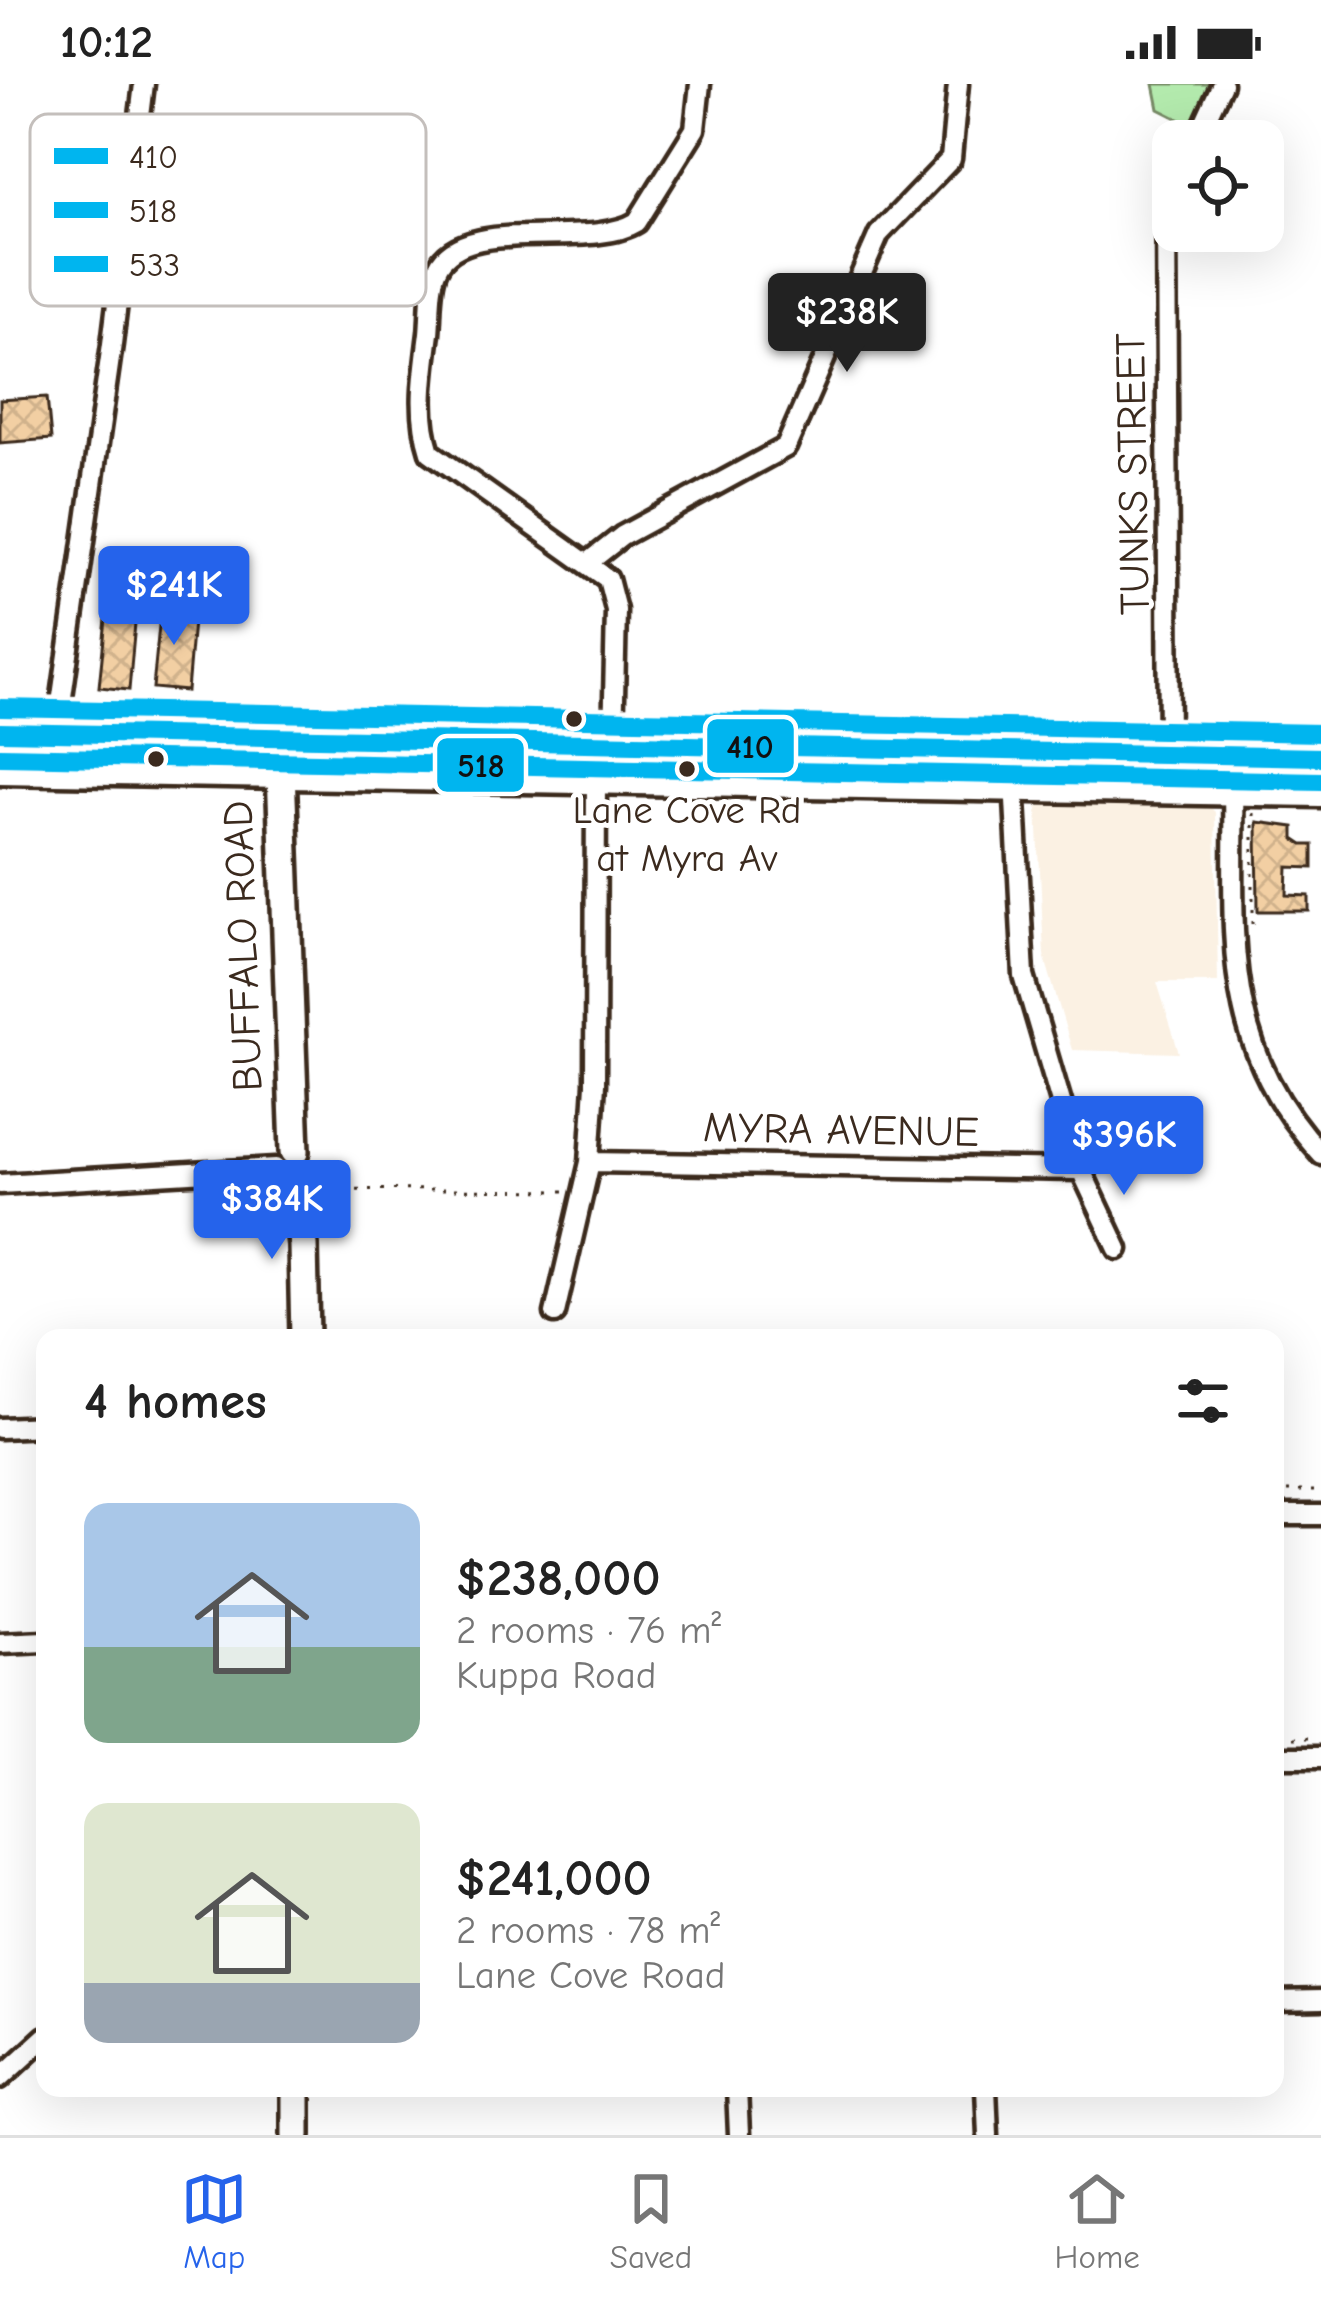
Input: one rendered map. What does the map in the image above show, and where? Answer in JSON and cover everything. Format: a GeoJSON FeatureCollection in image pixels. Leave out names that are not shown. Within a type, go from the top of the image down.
{"type":"FeatureCollection","features":[{"type":"Feature","properties":{"kind":"highway"},"geometry":{"type":"LineString","coordinates":[[0,731],[57,732],[280,754]]}},
{"type":"Feature","properties":{"kind":"highway"},"geometry":{"type":"LineString","coordinates":[[0,765],[280,754],[1321,758]]}},
{"type":"Feature","properties":{"kind":"highway"},"geometry":{"type":"LineString","coordinates":[[604,758],[1243,795],[1321,788]]}},
{"type":"Feature","properties":{"kind":"street"},"geometry":{"type":"LineString","coordinates":[[140,114],[144,84]]}},
{"type":"Feature","properties":{"kind":"street"},"geometry":{"type":"LineString","coordinates":[[555,1312],[590,1162],[614,592],[608,579],[589,562],[430,452],[421,415],[436,270],[461,245],[481,240],[593,235],[624,230],[637,222],[695,129],[700,84]]}},
{"type":"Feature","properties":{"kind":"street"},"geometry":{"type":"LineString","coordinates":[[589,562],[622,536],[786,447],[879,234],[951,159],[958,84]]}},
{"type":"Feature","properties":{"kind":"street"},"geometry":{"type":"LineString","coordinates":[[1206,120],[1222,84]]}},
{"type":"Feature","properties":{"kind":"street","name":"TUNKS STREET"},"geometry":{"type":"LineString","coordinates":[[1166,252],[1169,755]]}},
{"type":"Feature","properties":{"kind":"street"},"geometry":{"type":"LineString","coordinates":[[57,732],[114,306]]}},
{"type":"Feature","properties":{"kind":"street","name":"BUFFALO ROAD"},"geometry":{"type":"LineString","coordinates":[[280,754],[305,1329]]}},
{"type":"Feature","properties":{"kind":"street"},"geometry":{"type":"LineString","coordinates":[[1014,780],[1024,976],[1081,1170],[1118,1249]]}},
{"type":"Feature","properties":{"kind":"street"},"geometry":{"type":"LineString","coordinates":[[1243,795],[1236,986],[1257,1058],[1272,1090],[1317,1143]]}},
{"type":"Feature","properties":{"kind":"street","name":"MYRA AVENUE"},"geometry":{"type":"LineString","coordinates":[[590,1162],[1081,1170]]}},
{"type":"Feature","properties":{"kind":"street"},"geometry":{"type":"LineString","coordinates":[[0,1184],[297,1173]]}},
{"type":"Feature","properties":{"kind":"street"},"geometry":{"type":"LineString","coordinates":[[0,1428],[36,1426]]}},
{"type":"Feature","properties":{"kind":"street"},"geometry":{"type":"LineString","coordinates":[[1284,1515],[1321,1515]]}},
{"type":"Feature","properties":{"kind":"street"},"geometry":{"type":"LineString","coordinates":[[0,1642],[36,1641]]}},
{"type":"Feature","properties":{"kind":"street"},"geometry":{"type":"LineString","coordinates":[[1284,1749],[1321,1756]]}},
{"type":"Feature","properties":{"kind":"street"},"geometry":{"type":"LineString","coordinates":[[1284,2002],[1321,2002]]}},
{"type":"Feature","properties":{"kind":"street"},"geometry":{"type":"LineString","coordinates":[[0,2078],[36,2045]]}},
{"type":"Feature","properties":{"kind":"street"},"geometry":{"type":"LineString","coordinates":[[296,2097],[296,2135]]}},
{"type":"Feature","properties":{"kind":"street"},"geometry":{"type":"LineString","coordinates":[[737,2097],[739,2135]]}},
{"type":"Feature","properties":{"kind":"street"},"geometry":{"type":"LineString","coordinates":[[986,2097],[988,2135]]}},
{"type":"Feature","properties":{"kind":"path"},"geometry":{"type":"LineString","coordinates":[[1243,795],[1253,932]]}},
{"type":"Feature","properties":{"kind":"path"},"geometry":{"type":"LineString","coordinates":[[297,1173],[580,1191]]}},
{"type":"Feature","properties":{"kind":"path"},"geometry":{"type":"LineString","coordinates":[[1284,1491],[1321,1491]]}},
{"type":"Feature","properties":{"kind":"path"},"geometry":{"type":"LineString","coordinates":[[1284,1747],[1321,1738]]}},
{"type":"Feature","properties":{"kind":"shaded area"},"geometry":{"type":"Polygon","coordinates":[[[1044,803],[1209,806],[1215,812],[1218,982],[1157,982],[1179,1053],[1072,1050],[1044,955],[1037,808],[1044,803]]]}},
{"type":"Feature","properties":{"kind":"green space"},"geometry":{"type":"Polygon","coordinates":[[[1154,84],[1222,84],[1206,120],[1181,120],[1159,109],[1154,84]]]}},
{"type":"Feature","properties":{"kind":"building"},"geometry":{"type":"Polygon","coordinates":[[[47,397],[51,439],[0,443],[0,400],[47,397]]]}},
{"type":"Feature","properties":{"kind":"building"},"geometry":{"type":"Polygon","coordinates":[[[161,605],[194,609],[187,691],[153,688],[161,605]]]}},
{"type":"Feature","properties":{"kind":"building"},"geometry":{"type":"Polygon","coordinates":[[[107,609],[136,612],[129,690],[99,687],[107,609]]]}},
{"type":"Feature","properties":{"kind":"building"},"geometry":{"type":"Polygon","coordinates":[[[1257,822],[1294,827],[1294,839],[1313,845],[1313,868],[1288,867],[1287,895],[1309,896],[1309,911],[1258,911],[1257,822]]]}},
{"type":"Feature","properties":{"kind":"transit line","name":"533"},"geometry":{"type":"LineString","coordinates":[[0,708],[1321,733]]}},
{"type":"Feature","properties":{"kind":"transit line","name":"410"},"geometry":{"type":"LineString","coordinates":[[0,732],[1321,757]]}},
{"type":"Feature","properties":{"kind":"transit line","name":"518"},"geometry":{"type":"LineString","coordinates":[[0,756],[1321,781]]}},
{"type":"Feature","properties":{"kind":"place","name":"Lane Cove Rd at Myra Av"},"geometry":{"type":"Point","coordinates":[687,769]}}]}
